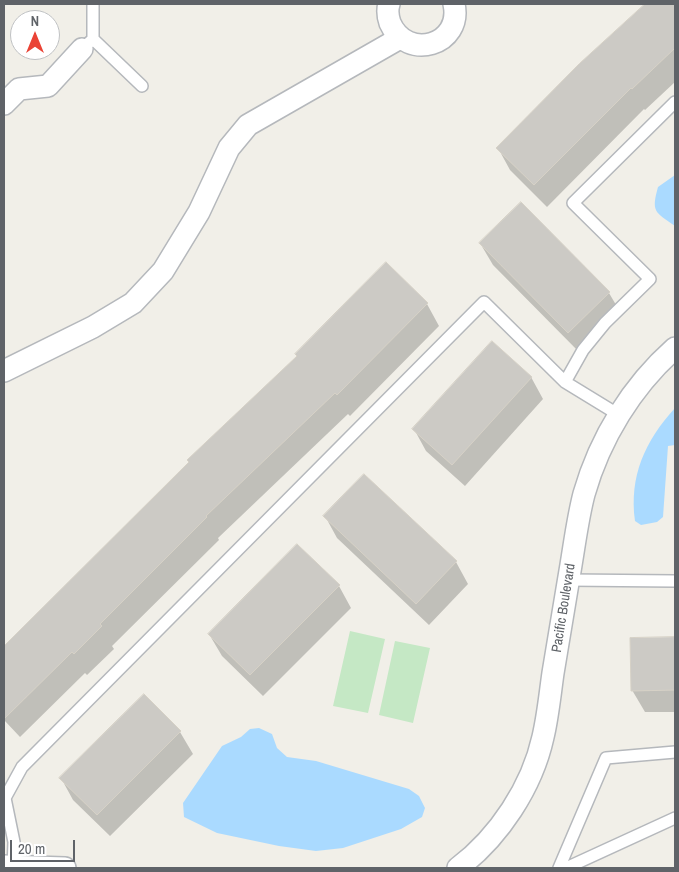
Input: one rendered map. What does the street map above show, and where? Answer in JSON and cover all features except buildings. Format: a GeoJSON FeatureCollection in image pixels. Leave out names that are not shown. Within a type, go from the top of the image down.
{"type":"FeatureCollection","features":[{"type":"Feature","properties":{"kind":"street"},"geometry":{"type":"LineString","coordinates":[[389,4],[389,19],[393,30],[400,38],[411,44],[422,46],[442,39],[450,31],[456,11],[454,4]]}},
{"type":"Feature","properties":{"kind":"street"},"geometry":{"type":"LineString","coordinates":[[4,371],[93,327],[133,303],[163,271],[199,212],[229,148],[248,125],[400,38]]}},
{"type":"Feature","properties":{"kind":"street"},"geometry":{"type":"LineString","coordinates":[[4,104],[11,88],[48,86],[87,44]]}},
{"type":"Feature","properties":{"kind":"street","name":"Pacific Boulevard"},"geometry":{"type":"LineString","coordinates":[[458,868],[484,845],[506,817],[518,798],[536,758],[543,737],[584,494],[601,448],[619,415],[640,385],[675,348]]}},
{"type":"Feature","properties":{"kind":"street"},"geometry":{"type":"LineString","coordinates":[[10,867],[65,868]]}},
{"type":"Feature","properties":{"kind":"lane"},"geometry":{"type":"LineString","coordinates":[[93,4],[87,44],[142,86]]}},
{"type":"Feature","properties":{"kind":"lane"},"geometry":{"type":"LineString","coordinates":[[565,382],[583,350],[605,323],[650,279],[573,203],[675,102]]}},
{"type":"Feature","properties":{"kind":"lane"},"geometry":{"type":"LineString","coordinates":[[10,867],[14,842],[5,798],[22,767],[366,418],[484,302],[565,382],[619,415]]}},
{"type":"Feature","properties":{"kind":"lane"},"geometry":{"type":"LineString","coordinates":[[568,580],[675,581]]}},
{"type":"Feature","properties":{"kind":"lane"},"geometry":{"type":"LineString","coordinates":[[559,868],[606,758],[675,752]]}},
{"type":"Feature","properties":{"kind":"lane"},"geometry":{"type":"LineString","coordinates":[[566,868],[675,818]]}},
{"type":"Feature","properties":{"kind":"green space"},"geometry":{"type":"Polygon","coordinates":[[[350,631],[385,639],[368,713],[333,706],[350,631]]]}},
{"type":"Feature","properties":{"kind":"green space"},"geometry":{"type":"Polygon","coordinates":[[[395,641],[430,648],[413,723],[379,715],[395,641]]]}},
{"type":"Feature","properties":{"kind":"water"},"geometry":{"type":"Polygon","coordinates":[[[675,175],[675,226],[656,211],[655,202],[658,187],[675,175]]]}},
{"type":"Feature","properties":{"kind":"water"},"geometry":{"type":"Polygon","coordinates":[[[675,408],[675,445],[668,446],[663,517],[657,522],[641,525],[635,521],[634,489],[637,474],[655,433],[675,408]]]}},
{"type":"Feature","properties":{"kind":"water"},"geometry":{"type":"Polygon","coordinates":[[[259,728],[272,734],[277,748],[287,757],[316,761],[409,789],[419,796],[425,808],[422,817],[401,829],[343,848],[316,851],[279,846],[217,833],[184,817],[183,803],[222,746],[241,737],[250,729],[259,728]]]}}]}
